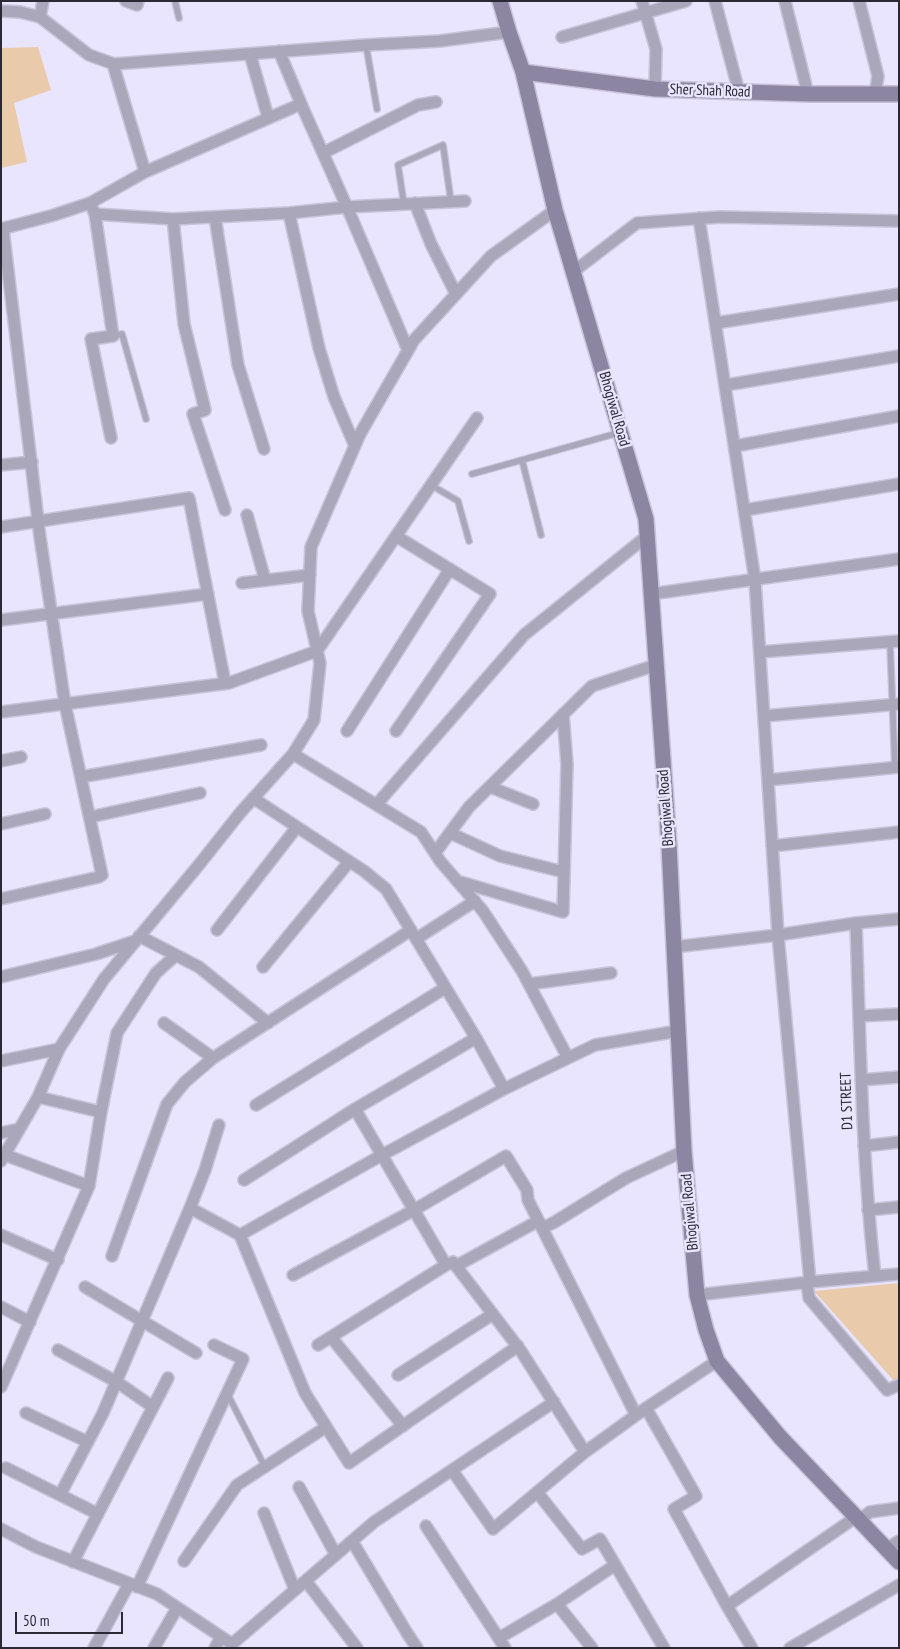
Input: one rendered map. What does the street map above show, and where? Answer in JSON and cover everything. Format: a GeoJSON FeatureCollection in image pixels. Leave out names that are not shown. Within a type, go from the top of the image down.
{"type":"FeatureCollection","features":[{"type":"Feature","properties":{"kind":"main road","name":"Bhogiwal Road"},"geometry":{"type":"LineString","coordinates":[[500,1],[523,72],[554,210],[646,519],[668,835],[684,1150],[697,1294],[706,1330],[717,1361],[780,1437],[858,1519],[893,1545],[899,1562]]}},
{"type":"Feature","properties":{"kind":"main road","name":"Sher Shah Road"},"geometry":{"type":"LineString","coordinates":[[523,72],[656,89],[808,94],[899,94]]}},
{"type":"Feature","properties":{"kind":"street"},"geometry":{"type":"LineString","coordinates":[[40,17],[43,1]]}},
{"type":"Feature","properties":{"kind":"street"},"geometry":{"type":"LineString","coordinates":[[126,1],[137,5],[138,1]]}},
{"type":"Feature","properties":{"kind":"street"},"geometry":{"type":"LineString","coordinates":[[642,1],[656,48],[656,89]]}},
{"type":"Feature","properties":{"kind":"street"},"geometry":{"type":"LineString","coordinates":[[562,37],[686,1]]}},
{"type":"Feature","properties":{"kind":"street"},"geometry":{"type":"LineString","coordinates":[[716,1],[739,92]]}},
{"type":"Feature","properties":{"kind":"street"},"geometry":{"type":"LineString","coordinates":[[785,1],[808,94]]}},
{"type":"Feature","properties":{"kind":"street"},"geometry":{"type":"LineString","coordinates":[[859,1],[878,76],[875,95]]}},
{"type":"Feature","properties":{"kind":"street"},"geometry":{"type":"LineString","coordinates":[[1,11],[20,12],[40,17],[90,55],[113,64],[440,41],[509,32]]}},
{"type":"Feature","properties":{"kind":"street"},"geometry":{"type":"LineString","coordinates":[[280,51],[408,350]]}},
{"type":"Feature","properties":{"kind":"street"},"geometry":{"type":"LineString","coordinates":[[250,54],[268,117]]}},
{"type":"Feature","properties":{"kind":"street"},"geometry":{"type":"LineString","coordinates":[[113,64],[146,172]]}},
{"type":"Feature","properties":{"kind":"street"},"geometry":{"type":"LineString","coordinates":[[323,154],[418,105],[436,102]]}},
{"type":"Feature","properties":{"kind":"street"},"geometry":{"type":"LineString","coordinates":[[1,899],[102,875],[65,704],[38,522],[2,229],[90,203],[146,172],[268,117],[301,104],[302,106]]}},
{"type":"Feature","properties":{"kind":"street"},"geometry":{"type":"LineString","coordinates":[[95,214],[173,219],[465,201]]}},
{"type":"Feature","properties":{"kind":"street"},"geometry":{"type":"LineString","coordinates":[[90,203],[95,214],[112,336],[91,339],[111,438]]}},
{"type":"Feature","properties":{"kind":"street"},"geometry":{"type":"LineString","coordinates":[[410,204],[456,294]]}},
{"type":"Feature","properties":{"kind":"street"},"geometry":{"type":"LineString","coordinates":[[89,1186],[3,1158],[38,1097],[59,1049],[104,979],[253,798],[293,754],[314,720],[320,663],[308,611],[311,547],[360,434],[408,350],[414,340],[491,256],[554,210]]}},
{"type":"Feature","properties":{"kind":"street"},"geometry":{"type":"LineString","coordinates":[[288,213],[319,348],[334,397],[356,446]]}},
{"type":"Feature","properties":{"kind":"street"},"geometry":{"type":"LineString","coordinates":[[215,217],[238,365],[264,449]]}},
{"type":"Feature","properties":{"kind":"street"},"geometry":{"type":"LineString","coordinates":[[573,272],[637,223],[720,217],[899,221]]}},
{"type":"Feature","properties":{"kind":"street"},"geometry":{"type":"LineString","coordinates":[[699,218],[756,580],[778,935],[809,1298],[888,1390],[899,1385]]}},
{"type":"Feature","properties":{"kind":"street"},"geometry":{"type":"LineString","coordinates":[[173,219],[184,324],[205,410],[193,414],[224,510]]}},
{"type":"Feature","properties":{"kind":"street"},"geometry":{"type":"LineString","coordinates":[[716,323],[899,294]]}},
{"type":"Feature","properties":{"kind":"street"},"geometry":{"type":"LineString","coordinates":[[726,385],[899,356]]}},
{"type":"Feature","properties":{"kind":"street"},"geometry":{"type":"LineString","coordinates":[[735,446],[899,416]]}},
{"type":"Feature","properties":{"kind":"street"},"geometry":{"type":"LineString","coordinates":[[1,712],[225,683],[317,651],[477,418]]}},
{"type":"Feature","properties":{"kind":"street"},"geometry":{"type":"LineString","coordinates":[[1,465],[32,462]]}},
{"type":"Feature","properties":{"kind":"street"},"geometry":{"type":"LineString","coordinates":[[745,510],[899,484]]}},
{"type":"Feature","properties":{"kind":"street"},"geometry":{"type":"LineString","coordinates":[[1,526],[189,498],[225,683]]}},
{"type":"Feature","properties":{"kind":"street"},"geometry":{"type":"LineString","coordinates":[[247,515],[265,580]]}},
{"type":"Feature","properties":{"kind":"street"},"geometry":{"type":"LineString","coordinates":[[396,536],[490,594],[396,731]]}},
{"type":"Feature","properties":{"kind":"street"},"geometry":{"type":"LineString","coordinates":[[378,804],[524,635],[647,536]]}},
{"type":"Feature","properties":{"kind":"street"},"geometry":{"type":"LineString","coordinates":[[651,594],[899,559]]}},
{"type":"Feature","properties":{"kind":"street"},"geometry":{"type":"LineString","coordinates":[[347,731],[450,569]]}},
{"type":"Feature","properties":{"kind":"street"},"geometry":{"type":"LineString","coordinates":[[242,583],[310,575]]}},
{"type":"Feature","properties":{"kind":"street"},"geometry":{"type":"LineString","coordinates":[[1,620],[208,594]]}},
{"type":"Feature","properties":{"kind":"street"},"geometry":{"type":"LineString","coordinates":[[760,652],[894,641]]}},
{"type":"Feature","properties":{"kind":"street"},"geometry":{"type":"LineString","coordinates":[[435,854],[469,807],[592,686],[656,665]]}},
{"type":"Feature","properties":{"kind":"street"},"geometry":{"type":"LineString","coordinates":[[764,716],[896,704]]}},
{"type":"Feature","properties":{"kind":"street"},"geometry":{"type":"LineString","coordinates":[[457,881],[563,912],[567,764],[563,714]]}},
{"type":"Feature","properties":{"kind":"street"},"geometry":{"type":"LineString","coordinates":[[81,777],[260,745]]}},
{"type":"Feature","properties":{"kind":"street"},"geometry":{"type":"LineString","coordinates":[[293,754],[378,804],[421,832],[435,854],[483,911],[529,984],[568,1058]]}},
{"type":"Feature","properties":{"kind":"street"},"geometry":{"type":"LineString","coordinates":[[1,761],[21,757]]}},
{"type":"Feature","properties":{"kind":"street"},"geometry":{"type":"LineString","coordinates":[[768,780],[897,768]]}},
{"type":"Feature","properties":{"kind":"street"},"geometry":{"type":"LineString","coordinates":[[490,787],[533,804]]}},
{"type":"Feature","properties":{"kind":"street"},"geometry":{"type":"LineString","coordinates":[[90,817],[200,793]]}},
{"type":"Feature","properties":{"kind":"street"},"geometry":{"type":"LineString","coordinates":[[253,798],[364,871],[386,890],[476,1038],[504,1089]]}},
{"type":"Feature","properties":{"kind":"street"},"geometry":{"type":"LineString","coordinates":[[1,824],[45,814]]}},
{"type":"Feature","properties":{"kind":"street"},"geometry":{"type":"LineString","coordinates":[[217,930],[297,827]]}},
{"type":"Feature","properties":{"kind":"street"},"geometry":{"type":"LineString","coordinates":[[772,846],[899,832]]}},
{"type":"Feature","properties":{"kind":"street"},"geometry":{"type":"LineString","coordinates":[[450,833],[500,856],[564,872]]}},
{"type":"Feature","properties":{"kind":"street"},"geometry":{"type":"LineString","coordinates":[[263,967],[349,862]]}},
{"type":"Feature","properties":{"kind":"street"},"geometry":{"type":"LineString","coordinates":[[112,1256],[167,1104],[185,1082],[213,1058],[268,1022],[413,934],[474,901]]}},
{"type":"Feature","properties":{"kind":"street"},"geometry":{"type":"LineString","coordinates":[[674,946],[778,935],[856,923],[899,920]]}},
{"type":"Feature","properties":{"kind":"street","name":"D1 STREET"},"geometry":{"type":"LineString","coordinates":[[856,923],[864,1146],[868,1210],[876,1276]]}},
{"type":"Feature","properties":{"kind":"street"},"geometry":{"type":"LineString","coordinates":[[1,977],[96,954],[137,939],[199,967],[268,1022]]}},
{"type":"Feature","properties":{"kind":"street"},"geometry":{"type":"LineString","coordinates":[[2,1386],[89,1186],[101,1112],[117,1033],[156,973],[176,955]]}},
{"type":"Feature","properties":{"kind":"street"},"geometry":{"type":"LineString","coordinates":[[529,984],[611,974]]}},
{"type":"Feature","properties":{"kind":"street"},"geometry":{"type":"LineString","coordinates":[[256,1105],[445,988]]}},
{"type":"Feature","properties":{"kind":"street"},"geometry":{"type":"LineString","coordinates":[[859,1016],[899,1014]]}},
{"type":"Feature","properties":{"kind":"street"},"geometry":{"type":"LineString","coordinates":[[164,1023],[213,1058]]}},
{"type":"Feature","properties":{"kind":"street"},"geometry":{"type":"LineString","coordinates":[[240,1235],[504,1089],[595,1045],[678,1031]]}},
{"type":"Feature","properties":{"kind":"street"},"geometry":{"type":"LineString","coordinates":[[244,1180],[355,1109],[476,1038]]}},
{"type":"Feature","properties":{"kind":"street"},"geometry":{"type":"LineString","coordinates":[[1,1061],[59,1049]]}},
{"type":"Feature","properties":{"kind":"street"},"geometry":{"type":"LineString","coordinates":[[861,1080],[899,1077]]}},
{"type":"Feature","properties":{"kind":"street"},"geometry":{"type":"LineString","coordinates":[[38,1097],[101,1112]]}},
{"type":"Feature","properties":{"kind":"street"},"geometry":{"type":"LineString","coordinates":[[355,1109],[414,1210],[451,1265],[518,1346],[585,1452]]}},
{"type":"Feature","properties":{"kind":"street"},"geometry":{"type":"LineString","coordinates":[[60,1495],[117,1382],[190,1208],[205,1170],[219,1125]]}},
{"type":"Feature","properties":{"kind":"street"},"geometry":{"type":"LineString","coordinates":[[1,1133],[19,1130]]}},
{"type":"Feature","properties":{"kind":"street"},"geometry":{"type":"LineString","coordinates":[[864,1146],[899,1142]]}},
{"type":"Feature","properties":{"kind":"street"},"geometry":{"type":"LineString","coordinates":[[318,1345],[451,1265],[540,1225],[553,1223],[626,1178],[684,1150]]}},
{"type":"Feature","properties":{"kind":"street"},"geometry":{"type":"LineString","coordinates":[[293,1275],[414,1210],[506,1156],[527,1190],[528,1200],[540,1225],[636,1415]]}},
{"type":"Feature","properties":{"kind":"street"},"geometry":{"type":"LineString","coordinates":[[868,1210],[899,1207]]}},
{"type":"Feature","properties":{"kind":"street"},"geometry":{"type":"LineString","coordinates":[[190,1208],[240,1235],[305,1393],[349,1463],[518,1346]]}},
{"type":"Feature","properties":{"kind":"street"},"geometry":{"type":"LineString","coordinates":[[1,1235],[58,1260]]}},
{"type":"Feature","properties":{"kind":"street"},"geometry":{"type":"LineString","coordinates":[[697,1294],[899,1274]]}},
{"type":"Feature","properties":{"kind":"street"},"geometry":{"type":"LineString","coordinates":[[84,1287],[196,1353]]}},
{"type":"Feature","properties":{"kind":"street"},"geometry":{"type":"LineString","coordinates":[[1,1307],[30,1322]]}},
{"type":"Feature","properties":{"kind":"street"},"geometry":{"type":"LineString","coordinates":[[398,1376],[493,1314]]}},
{"type":"Feature","properties":{"kind":"street"},"geometry":{"type":"LineString","coordinates":[[332,1337],[403,1426]]}},
{"type":"Feature","properties":{"kind":"street"},"geometry":{"type":"LineString","coordinates":[[94,1648],[133,1585],[243,1358],[214,1344]]}},
{"type":"Feature","properties":{"kind":"street"},"geometry":{"type":"LineString","coordinates":[[58,1350],[117,1382],[153,1407]]}},
{"type":"Feature","properties":{"kind":"street"},"geometry":{"type":"LineString","coordinates":[[452,1470],[493,1529],[585,1452],[646,1408],[717,1361]]}},
{"type":"Feature","properties":{"kind":"street"},"geometry":{"type":"LineString","coordinates":[[73,1562],[168,1378]]}},
{"type":"Feature","properties":{"kind":"street"},"geometry":{"type":"LineString","coordinates":[[2,1533],[157,1594],[235,1646],[295,1590],[374,1522],[554,1402]]}},
{"type":"Feature","properties":{"kind":"street"},"geometry":{"type":"LineString","coordinates":[[646,1408],[696,1496],[674,1509],[752,1648]]}},
{"type":"Feature","properties":{"kind":"street"},"geometry":{"type":"LineString","coordinates":[[26,1413],[88,1442]]}},
{"type":"Feature","properties":{"kind":"street"},"geometry":{"type":"LineString","coordinates":[[184,1561],[237,1485],[326,1427]]}},
{"type":"Feature","properties":{"kind":"street"},"geometry":{"type":"LineString","coordinates":[[6,1468],[98,1514]]}},
{"type":"Feature","properties":{"kind":"street"},"geometry":{"type":"LineString","coordinates":[[299,1486],[336,1555]]}},
{"type":"Feature","properties":{"kind":"street"},"geometry":{"type":"LineString","coordinates":[[537,1492],[582,1549],[600,1539],[664,1648]]}},
{"type":"Feature","properties":{"kind":"street"},"geometry":{"type":"LineString","coordinates":[[727,1606],[870,1512],[899,1508]]}},
{"type":"Feature","properties":{"kind":"street"},"geometry":{"type":"LineString","coordinates":[[264,1513],[295,1590]]}},
{"type":"Feature","properties":{"kind":"street"},"geometry":{"type":"LineString","coordinates":[[426,1526],[502,1643],[615,1565]]}},
{"type":"Feature","properties":{"kind":"street"},"geometry":{"type":"LineString","coordinates":[[352,1541],[417,1648]]}},
{"type":"Feature","properties":{"kind":"street"},"geometry":{"type":"LineString","coordinates":[[306,1581],[357,1648]]}},
{"type":"Feature","properties":{"kind":"street"},"geometry":{"type":"LineString","coordinates":[[790,1648],[899,1585]]}},
{"type":"Feature","properties":{"kind":"street"},"geometry":{"type":"LineString","coordinates":[[557,1604],[592,1648]]}},
{"type":"Feature","properties":{"kind":"street"},"geometry":{"type":"LineString","coordinates":[[154,1648],[177,1608]]}},
{"type":"Feature","properties":{"kind":"street"},"geometry":{"type":"LineString","coordinates":[[215,1648],[221,1637]]}},
{"type":"Feature","properties":{"kind":"lane"},"geometry":{"type":"LineString","coordinates":[[174,1],[179,18]]}},
{"type":"Feature","properties":{"kind":"lane"},"geometry":{"type":"LineString","coordinates":[[366,45],[376,109]]}},
{"type":"Feature","properties":{"kind":"lane"},"geometry":{"type":"LineString","coordinates":[[410,204],[398,165],[443,145],[452,202]]}},
{"type":"Feature","properties":{"kind":"lane"},"geometry":{"type":"LineString","coordinates":[[112,336],[122,334],[146,419]]}},
{"type":"Feature","properties":{"kind":"lane"},"geometry":{"type":"LineString","coordinates":[[472,474],[620,432]]}},
{"type":"Feature","properties":{"kind":"lane"},"geometry":{"type":"LineString","coordinates":[[522,460],[542,535]]}},
{"type":"Feature","properties":{"kind":"lane"},"geometry":{"type":"LineString","coordinates":[[431,485],[458,501],[469,541]]}},
{"type":"Feature","properties":{"kind":"lane"},"geometry":{"type":"LineString","coordinates":[[894,641],[897,768]]}},
{"type":"Feature","properties":{"kind":"lane"},"geometry":{"type":"LineString","coordinates":[[227,1393],[265,1467]]}},
{"type":"Feature","properties":{"kind":"shaded area"},"geometry":{"type":"Polygon","coordinates":[[[38,47],[51,90],[14,103],[27,162],[1,168],[1,48],[38,47]]]}},
{"type":"Feature","properties":{"kind":"shaded area"},"geometry":{"type":"Polygon","coordinates":[[[899,1283],[899,1380],[895,1382],[814,1291],[899,1283]]]}}]}
